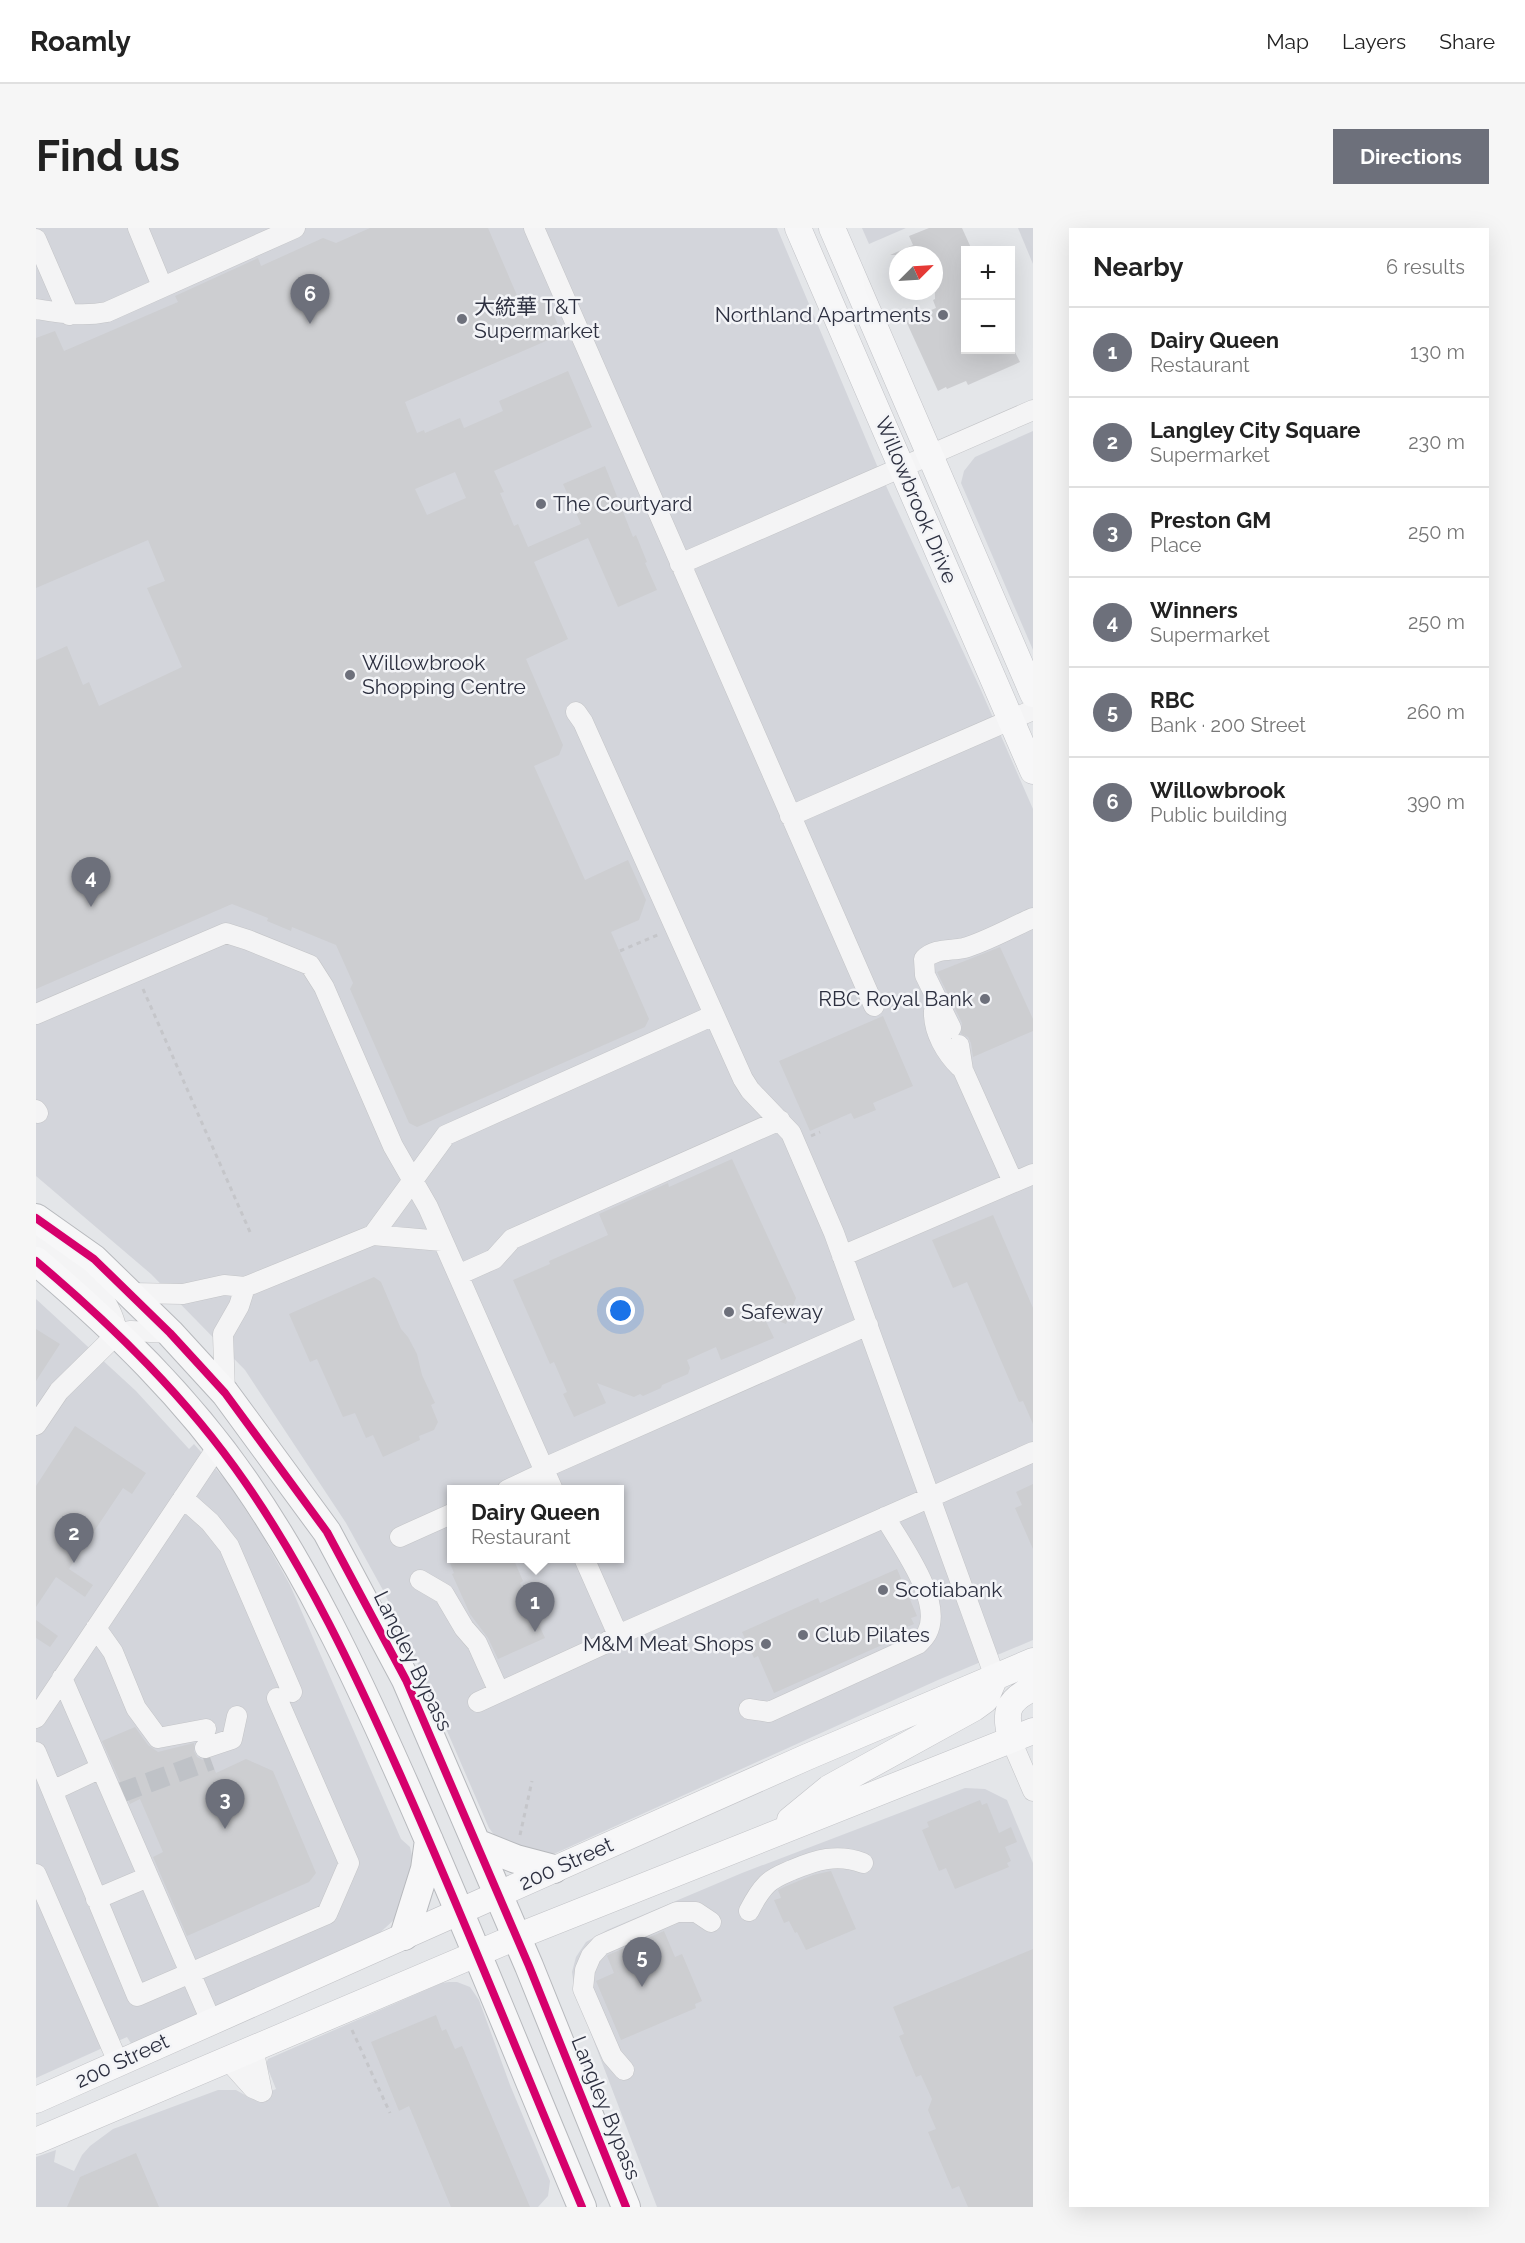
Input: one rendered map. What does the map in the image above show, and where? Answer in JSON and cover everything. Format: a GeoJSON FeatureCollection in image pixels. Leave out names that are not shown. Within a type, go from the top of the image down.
{"type":"FeatureCollection","features":[{"type":"Feature","properties":{"kind":"highway","name":"Langley Bypass"},"geometry":{"type":"LineString","coordinates":[[36,1218],[94,1259],[170,1333],[225,1393],[327,1532],[406,1680],[516,1937],[626,2207]]}},
{"type":"Feature","properties":{"kind":"highway"},"geometry":{"type":"LineString","coordinates":[[36,1261],[118,1333],[176,1395],[245,1481],[292,1554],[329,1622],[429,1840],[582,2207]]}},
{"type":"Feature","properties":{"kind":"highway"},"geometry":{"type":"LineString","coordinates":[[404,1936],[425,1869],[429,1840]]}},
{"type":"Feature","properties":{"kind":"highway"},"geometry":{"type":"LineString","coordinates":[[476,1843],[516,1859],[554,1869]]}},
{"type":"Feature","properties":{"kind":"main road","name":"Willowbrook Drive"},"geometry":{"type":"LineString","coordinates":[[798,228],[901,466],[1022,715],[1033,771]]}},
{"type":"Feature","properties":{"kind":"main road","name":"Willowbrook Drive"},"geometry":{"type":"LineString","coordinates":[[832,228],[1033,694]]}},
{"type":"Feature","properties":{"kind":"main road","name":"200 Street"},"geometry":{"type":"LineString","coordinates":[[36,2100],[818,1752],[1033,1661]]}},
{"type":"Feature","properties":{"kind":"main road"},"geometry":{"type":"LineString","coordinates":[[770,1836],[829,1788],[974,1708],[985,1700],[994,1677]]}},
{"type":"Feature","properties":{"kind":"main road"},"geometry":{"type":"LineString","coordinates":[[1022,1736],[1006,1720],[1008,1709],[1013,1700],[1033,1688]]}},
{"type":"Feature","properties":{"kind":"main road","name":"200 Street"},"geometry":{"type":"LineString","coordinates":[[36,2141],[516,1937],[1022,1736]]}},
{"type":"Feature","properties":{"kind":"street"},"geometry":{"type":"LineString","coordinates":[[138,228],[162,286]]}},
{"type":"Feature","properties":{"kind":"street"},"geometry":{"type":"LineString","coordinates":[[36,309],[69,315],[107,312],[295,228]]}},
{"type":"Feature","properties":{"kind":"street"},"geometry":{"type":"LineString","coordinates":[[534,228],[874,1006]]}},
{"type":"Feature","properties":{"kind":"street"},"geometry":{"type":"LineString","coordinates":[[36,239],[69,315]]}},
{"type":"Feature","properties":{"kind":"street"},"geometry":{"type":"LineString","coordinates":[[680,564],[929,453],[1033,410]]}},
{"type":"Feature","properties":{"kind":"street"},"geometry":{"type":"LineString","coordinates":[[576,712],[583,722],[714,1016],[747,1084],[780,1120],[797,1147],[868,1325],[994,1677]]}},
{"type":"Feature","properties":{"kind":"street"},"geometry":{"type":"LineString","coordinates":[[790,816],[1022,715]]}},
{"type":"Feature","properties":{"kind":"street"},"geometry":{"type":"LineString","coordinates":[[1012,1182],[963,1070],[955,1036],[935,997],[923,966],[924,958],[929,954],[965,948],[1033,918]]}},
{"type":"Feature","properties":{"kind":"street"},"geometry":{"type":"LineString","coordinates":[[36,1014],[226,933],[310,964],[324,987],[393,1146],[413,1180],[458,1275],[547,1477]]}},
{"type":"Feature","properties":{"kind":"street"},"geometry":{"type":"LineString","coordinates":[[935,997],[934,1022],[949,1055],[963,1070]]}},
{"type":"Feature","properties":{"kind":"street"},"geometry":{"type":"LineString","coordinates":[[373,1235],[446,1135],[461,1126],[714,1016]]}},
{"type":"Feature","properties":{"kind":"street"},"geometry":{"type":"LineString","coordinates":[[458,1275],[494,1259],[512,1239],[780,1120]]}},
{"type":"Feature","properties":{"kind":"street"},"geometry":{"type":"LineString","coordinates":[[842,1256],[1033,1174]]}},
{"type":"Feature","properties":{"kind":"street"},"geometry":{"type":"LineString","coordinates":[[36,1233],[39,1239],[99,1290],[114,1318],[118,1333]]}},
{"type":"Feature","properties":{"kind":"street"},"geometry":{"type":"LineString","coordinates":[[131,1293],[183,1294],[224,1285],[245,1287],[373,1235],[442,1241]]}},
{"type":"Feature","properties":{"kind":"street"},"geometry":{"type":"LineString","coordinates":[[225,1393],[223,1334],[239,1306],[245,1287]]}},
{"type":"Feature","properties":{"kind":"street"},"geometry":{"type":"LineString","coordinates":[[522,1485],[547,1477],[868,1325]]}},
{"type":"Feature","properties":{"kind":"street"},"geometry":{"type":"LineString","coordinates":[[36,1425],[59,1391],[118,1333],[131,1331],[170,1333]]}},
{"type":"Feature","properties":{"kind":"street"},"geometry":{"type":"LineString","coordinates":[[36,1718],[218,1446]]}},
{"type":"Feature","properties":{"kind":"street"},"geometry":{"type":"LineString","coordinates":[[478,1702],[602,1645],[618,1635],[1033,1452]]}},
{"type":"Feature","properties":{"kind":"street"},"geometry":{"type":"LineString","coordinates":[[36,1752],[137,1996],[327,1914],[349,1863],[229,1546],[210,1522],[183,1498]]}},
{"type":"Feature","properties":{"kind":"street"},"geometry":{"type":"LineString","coordinates":[[400,1537],[447,1516]]}},
{"type":"Feature","properties":{"kind":"street"},"geometry":{"type":"LineString","coordinates":[[749,1709],[769,1712],[918,1644],[928,1633],[931,1618],[929,1601],[910,1557],[885,1517]]}},
{"type":"Feature","properties":{"kind":"street"},"geometry":{"type":"LineString","coordinates":[[586,1563],[618,1635]]}},
{"type":"Feature","properties":{"kind":"street"},"geometry":{"type":"LineString","coordinates":[[420,1580],[444,1594],[464,1628],[477,1643],[499,1692]]}},
{"type":"Feature","properties":{"kind":"street"},"geometry":{"type":"LineString","coordinates":[[96,1628],[113,1652],[136,1708],[158,1738],[207,1746],[232,1739],[237,1716]]}},
{"type":"Feature","properties":{"kind":"street"},"geometry":{"type":"LineString","coordinates":[[62,1678],[101,1768],[115,1791],[148,1876],[211,2021]]}},
{"type":"Feature","properties":{"kind":"street"},"geometry":{"type":"LineString","coordinates":[[1022,1736],[1033,1791]]}},
{"type":"Feature","properties":{"kind":"street"},"geometry":{"type":"LineString","coordinates":[[52,1791],[101,1768]]}},
{"type":"Feature","properties":{"kind":"street"},"geometry":{"type":"LineString","coordinates":[[749,1911],[759,1893],[774,1878],[814,1861],[829,1857],[844,1857],[863,1863]]}},
{"type":"Feature","properties":{"kind":"street"},"geometry":{"type":"LineString","coordinates":[[36,1874],[118,2062]]}},
{"type":"Feature","properties":{"kind":"street"},"geometry":{"type":"LineString","coordinates":[[96,1899],[148,1876]]}},
{"type":"Feature","properties":{"kind":"street"},"geometry":{"type":"LineString","coordinates":[[624,2070],[612,2056],[583,1989],[585,1970],[591,1956],[602,1945],[677,1911],[696,1912],[711,1922]]}},
{"type":"Feature","properties":{"kind":"street"},"geometry":{"type":"LineString","coordinates":[[227,2059],[253,2088],[262,2092],[253,2048]]}},
{"type":"Feature","properties":{"kind":"path"},"geometry":{"type":"LineString","coordinates":[[620,951],[647,940]]}},
{"type":"Feature","properties":{"kind":"path"},"geometry":{"type":"LineString","coordinates":[[134,972],[250,1232]]}},
{"type":"Feature","properties":{"kind":"path"},"geometry":{"type":"LineString","coordinates":[[519,1843],[532,1781]]}},
{"type":"Feature","properties":{"kind":"path"},"geometry":{"type":"LineString","coordinates":[[351,2025],[390,2113]]}},
{"type":"Feature","properties":{"kind":"shaded area"},"geometry":{"type":"Polygon","coordinates":[[[36,228],[777,228],[881,475],[980,688],[1033,809],[1033,1640],[938,1680],[556,1853],[532,1855],[501,1844],[489,1828],[384,1592],[346,1523],[245,1370],[151,1274],[36,1176],[36,228]]]}},
{"type":"Feature","properties":{"kind":"shaded area"},"geometry":{"type":"Polygon","coordinates":[[[862,228],[906,228],[869,244],[862,228]]]}},
{"type":"Feature","properties":{"kind":"shaded area"},"geometry":{"type":"Polygon","coordinates":[[[1018,228],[1033,228],[1033,264],[1018,228]]]}},
{"type":"Feature","properties":{"kind":"shaded area"},"geometry":{"type":"Polygon","coordinates":[[[1033,431],[1033,650],[961,483],[964,471],[975,457],[1033,431]]]}},
{"type":"Feature","properties":{"kind":"shaded area"},"geometry":{"type":"Polygon","coordinates":[[[36,1299],[136,1391],[189,1449],[194,1444],[229,1484],[262,1535],[290,1585],[401,1839],[410,1847],[415,1868],[396,1918],[373,1939],[132,2045],[127,2037],[36,2078],[36,1299]]]}},
{"type":"Feature","properties":{"kind":"shaded area"},"geometry":{"type":"Polygon","coordinates":[[[965,1788],[985,1789],[1007,1800],[1033,1863],[1033,2207],[657,2207],[575,1992],[572,1972],[576,1957],[586,1942],[607,1930],[742,1873],[965,1788]]]}},
{"type":"Feature","properties":{"kind":"shaded area"},"geometry":{"type":"Polygon","coordinates":[[[457,1982],[470,1987],[479,2000],[510,2085],[550,2181],[548,2196],[538,2207],[36,2207],[36,2157],[56,2150],[54,2162],[74,2171],[82,2155],[90,2146],[113,2129],[218,2090],[236,2090],[252,2099],[276,2089],[266,2064],[268,2059],[442,1983],[457,1982]]]}},
{"type":"Feature","properties":{"kind":"building","name":"Willowbrook Shopping Centre"},"geometry":{"type":"Polygon","coordinates":[[[370,228],[488,228],[522,307],[546,297],[562,334],[405,402],[417,433],[424,430],[425,433],[460,418],[464,428],[503,411],[499,401],[568,371],[592,427],[494,471],[504,492],[500,493],[514,526],[518,524],[528,547],[581,524],[563,484],[605,466],[633,537],[636,535],[657,590],[618,607],[588,538],[534,562],[568,639],[526,659],[563,745],[559,755],[534,766],[585,880],[628,860],[646,900],[639,920],[611,932],[649,1019],[645,1027],[417,1127],[409,1123],[350,989],[353,983],[336,945],[292,927],[291,931],[267,921],[268,918],[232,904],[36,989],[36,660],[67,646],[83,685],[89,682],[99,706],[182,667],[147,588],[165,581],[148,540],[36,588],[36,338],[55,331],[64,351],[178,302],[175,296],[258,258],[261,266],[323,238],[336,243],[370,228]],[[455,472],[415,489],[427,515],[466,498],[455,472]]]}},
{"type":"Feature","properties":{"kind":"building","name":"Northland Apartments"},"geometry":{"type":"Polygon","coordinates":[[[929,228],[962,228],[970,246],[961,246],[961,354],[1015,354],[1015,352],[1020,362],[968,385],[966,381],[938,391],[906,321],[936,308],[933,300],[943,300],[943,246],[911,246],[913,245],[909,236],[929,228]]]}},
{"type":"Feature","properties":{"kind":"building","name":"RBC Royal Bank"},"geometry":{"type":"Polygon","coordinates":[[[1000,947],[1033,1019],[1033,1031],[973,1057],[971,1043],[968,1037],[961,1034],[962,1023],[937,972],[1000,947]]]}},
{"type":"Feature","properties":{"kind":"building"},"geometry":{"type":"Polygon","coordinates":[[[883,1016],[913,1086],[873,1103],[876,1110],[854,1119],[851,1113],[810,1131],[779,1061],[883,1016]]]}},
{"type":"Feature","properties":{"kind":"building"},"geometry":{"type":"Polygon","coordinates":[[[732,1159],[796,1298],[786,1324],[763,1315],[774,1338],[721,1360],[716,1347],[687,1360],[690,1368],[688,1374],[643,1396],[640,1394],[634,1397],[597,1383],[606,1403],[574,1417],[563,1394],[567,1392],[554,1362],[550,1364],[513,1280],[608,1235],[599,1214],[668,1183],[669,1187],[732,1159]]]}},
{"type":"Feature","properties":{"kind":"building"},"geometry":{"type":"Polygon","coordinates":[[[993,1215],[1033,1308],[1033,1424],[1023,1401],[1019,1402],[967,1282],[953,1288],[932,1240],[993,1215]]]}},
{"type":"Feature","properties":{"kind":"building"},"geometry":{"type":"Polygon","coordinates":[[[374,1277],[381,1282],[401,1329],[417,1354],[422,1375],[435,1403],[431,1405],[438,1422],[434,1430],[419,1436],[420,1440],[383,1457],[373,1435],[366,1438],[355,1413],[343,1417],[317,1359],[310,1362],[289,1314],[374,1277]]]}},
{"type":"Feature","properties":{"kind":"building"},"geometry":{"type":"Polygon","coordinates":[[[36,1329],[60,1344],[36,1381],[36,1329]]]}},
{"type":"Feature","properties":{"kind":"building"},"geometry":{"type":"Polygon","coordinates":[[[75,1426],[146,1473],[132,1494],[123,1488],[69,1569],[93,1585],[85,1597],[56,1577],[36,1607],[36,1486],[75,1426]]]}},
{"type":"Feature","properties":{"kind":"building"},"geometry":{"type":"Polygon","coordinates":[[[1033,1484],[1033,1549],[1015,1508],[1022,1505],[1016,1492],[1033,1484]]]}},
{"type":"Feature","properties":{"kind":"building"},"geometry":{"type":"Polygon","coordinates":[[[450,1563],[515,1563],[523,1581],[520,1583],[545,1638],[498,1659],[488,1638],[470,1614],[452,1574],[454,1573],[450,1563]]]}},
{"type":"Feature","properties":{"kind":"building"},"geometry":{"type":"Polygon","coordinates":[[[897,1569],[917,1616],[911,1618],[914,1624],[907,1627],[909,1633],[774,1693],[758,1656],[754,1658],[742,1632],[818,1598],[820,1603],[897,1569]]]}},
{"type":"Feature","properties":{"kind":"building"},"geometry":{"type":"Polygon","coordinates":[[[36,1620],[58,1636],[50,1647],[36,1638],[36,1620]]]}},
{"type":"Feature","properties":{"kind":"building"},"geometry":{"type":"Polygon","coordinates":[[[135,1727],[148,1745],[158,1752],[194,1743],[197,1757],[203,1760],[210,1759],[216,1773],[246,1759],[273,1771],[316,1873],[309,1882],[187,1936],[153,1857],[163,1852],[140,1799],[130,1804],[102,1741],[135,1727]]]}},
{"type":"Feature","properties":{"kind":"building"},"geometry":{"type":"Polygon","coordinates":[[[980,1800],[982,1805],[987,1803],[999,1833],[1011,1827],[1017,1842],[1005,1847],[1011,1861],[1007,1863],[1009,1867],[955,1889],[946,1868],[939,1871],[922,1830],[929,1827],[927,1822],[980,1800]]]}},
{"type":"Feature","properties":{"kind":"building"},"geometry":{"type":"Polygon","coordinates":[[[831,1871],[856,1929],[806,1950],[789,1921],[784,1923],[774,1900],[781,1898],[778,1890],[813,1875],[831,1871]]]}},
{"type":"Feature","properties":{"kind":"building"},"geometry":{"type":"Polygon","coordinates":[[[664,1931],[675,1957],[682,1954],[702,2001],[695,2004],[696,2008],[621,2040],[596,1981],[614,1973],[608,1955],[664,1931]]]}},
{"type":"Feature","properties":{"kind":"building"},"geometry":{"type":"Polygon","coordinates":[[[1033,1949],[1033,2207],[968,2207],[959,2186],[952,2189],[928,2132],[936,2129],[928,2110],[932,2099],[921,2075],[916,2077],[899,2036],[904,2034],[893,2007],[1033,1949]]]}},
{"type":"Feature","properties":{"kind":"building"},"geometry":{"type":"Polygon","coordinates":[[[436,2015],[442,2031],[446,2029],[455,2049],[462,2046],[530,2207],[451,2207],[409,2106],[399,2111],[371,2042],[436,2015]]]}},
{"type":"Feature","properties":{"kind":"building"},"geometry":{"type":"Polygon","coordinates":[[[136,2153],[159,2207],[67,2207],[80,2177],[136,2153]]]}},
{"type":"Feature","properties":{"kind":"tunnel"},"geometry":{"type":"LineString","coordinates":[[120,1793],[211,1760]]}},
{"type":"Feature","properties":{"kind":"cycle path"},"geometry":{"type":"LineString","coordinates":[[36,1218],[94,1259],[170,1333],[225,1393],[327,1532],[406,1680],[529,1966],[626,2207]]}},
{"type":"Feature","properties":{"kind":"cycle path"},"geometry":{"type":"LineString","coordinates":[[36,1261],[121,1338],[199,1421],[268,1516],[310,1587],[365,1697],[423,1826],[582,2207]]}},
{"type":"Feature","properties":{"kind":"place","name":"Northland Apartments"},"geometry":{"type":"Point","coordinates":[943,315]}},
{"type":"Feature","properties":{"kind":"place","name":"大統華 T&T Supermarket"},"geometry":{"type":"Point","coordinates":[462,319]}},
{"type":"Feature","properties":{"kind":"place","name":"Willowbrook"},"geometry":{"type":"Point","coordinates":[310,324]}},
{"type":"Feature","properties":{"kind":"place","name":"The Courtyard"},"geometry":{"type":"Point","coordinates":[541,504]}},
{"type":"Feature","properties":{"kind":"place","name":"Willowbrook Shopping Centre"},"geometry":{"type":"Point","coordinates":[350,675]}},
{"type":"Feature","properties":{"kind":"place","name":"Winners"},"geometry":{"type":"Point","coordinates":[91,907]}},
{"type":"Feature","properties":{"kind":"place","name":"RBC Royal Bank"},"geometry":{"type":"Point","coordinates":[985,999]}},
{"type":"Feature","properties":{"kind":"place","name":"Safeway"},"geometry":{"type":"Point","coordinates":[729,1312]}},
{"type":"Feature","properties":{"kind":"place","name":"Langley City Square"},"geometry":{"type":"Point","coordinates":[74,1563]}},
{"type":"Feature","properties":{"kind":"place","name":"Scotiabank"},"geometry":{"type":"Point","coordinates":[883,1590]}},
{"type":"Feature","properties":{"kind":"place","name":"Dairy Queen"},"geometry":{"type":"Point","coordinates":[535,1632]}},
{"type":"Feature","properties":{"kind":"place","name":"Club Pilates"},"geometry":{"type":"Point","coordinates":[803,1635]}},
{"type":"Feature","properties":{"kind":"place","name":"M&M Meat Shops"},"geometry":{"type":"Point","coordinates":[766,1644]}},
{"type":"Feature","properties":{"kind":"place","name":"Preston GM"},"geometry":{"type":"Point","coordinates":[225,1829]}},
{"type":"Feature","properties":{"kind":"place","name":"RBC"},"geometry":{"type":"Point","coordinates":[642,1987]}}]}
